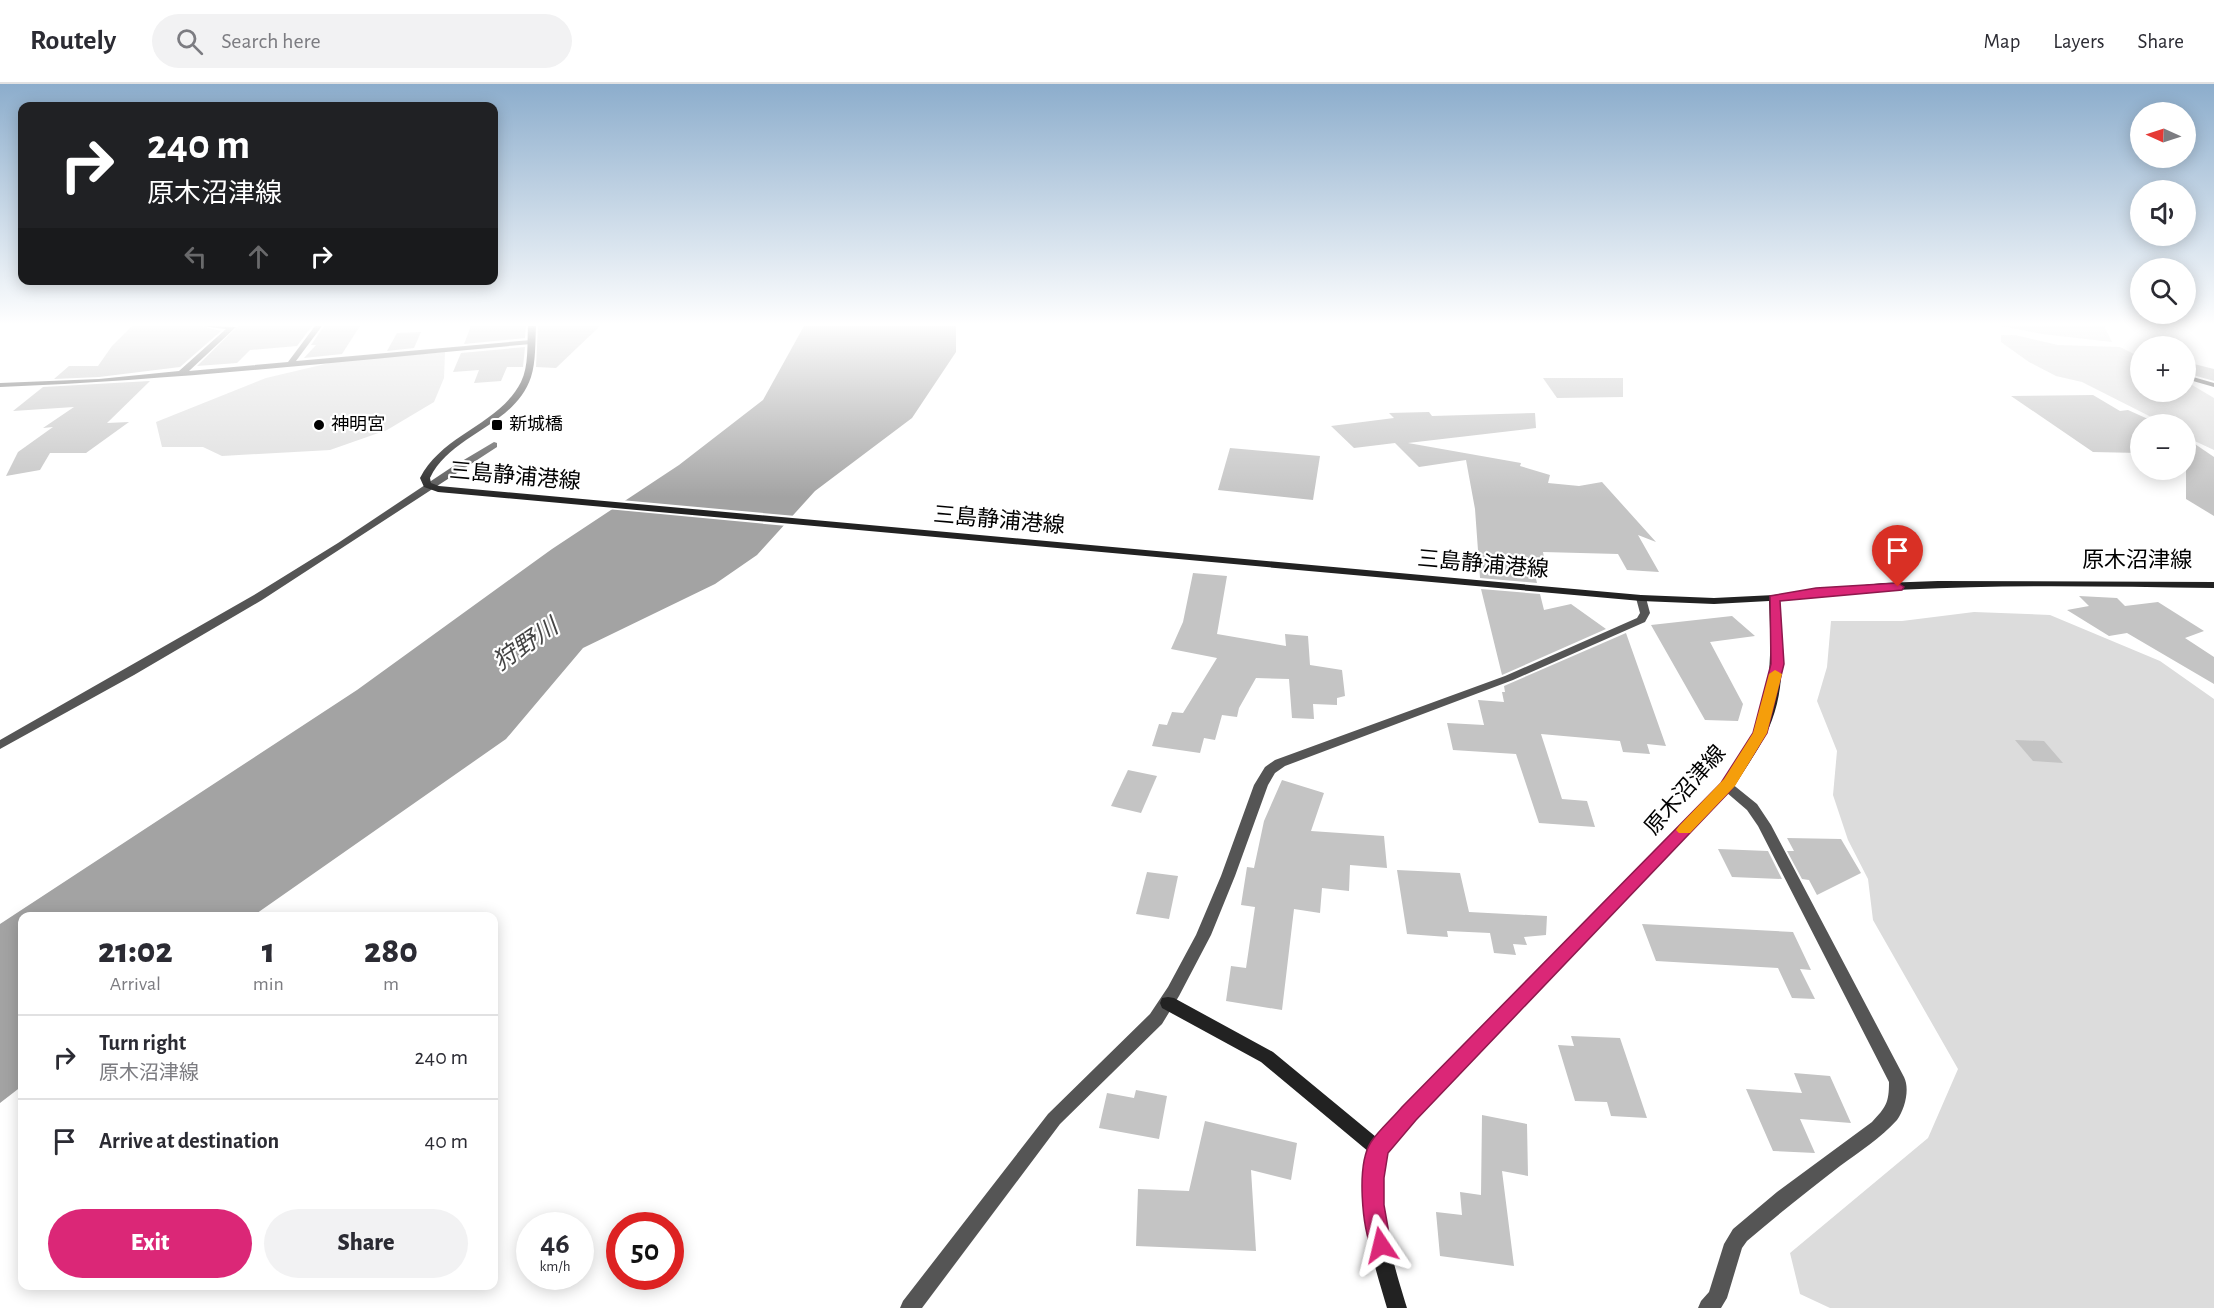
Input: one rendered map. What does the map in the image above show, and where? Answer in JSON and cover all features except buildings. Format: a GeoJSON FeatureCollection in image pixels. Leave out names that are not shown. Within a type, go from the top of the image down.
{"type":"FeatureCollection","features":[{"type":"Feature","properties":{"kind":"main road","name":"三島静浦港線"},"geometry":{"type":"LineString","coordinates":[[524,383],[519,394],[505,409],[431,463],[425,477],[433,487],[1641,598],[1714,601],[1774,598]]}},
{"type":"Feature","properties":{"kind":"main road","name":"原木沼津線"},"geometry":{"type":"LineString","coordinates":[[1378,1149],[1409,1113],[1726,786],[1760,733],[1768,709],[1778,664],[1774,598],[1816,592],[1944,585],[2214,585]]}},
{"type":"Feature","properties":{"kind":"main road"},"geometry":{"type":"LineString","coordinates":[[1168,1003],[1267,1057],[1378,1149],[1373,1178],[1374,1205],[1384,1265],[1397,1308]]}},
{"type":"Feature","properties":{"kind":"street"},"geometry":{"type":"LineString","coordinates":[[0,385],[63,383]]}},
{"type":"Feature","properties":{"kind":"street"},"geometry":{"type":"LineString","coordinates":[[0,745],[232,613],[343,545],[494,445]]}},
{"type":"Feature","properties":{"kind":"street"},"geometry":{"type":"LineString","coordinates":[[910,1308],[1054,1119],[1156,1019],[1168,1003],[1194,958],[1217,906],[1261,785],[1270,770],[1280,763],[1509,678],[1642,619],[1645,613],[1641,598]]}},
{"type":"Feature","properties":{"kind":"street"},"geometry":{"type":"LineString","coordinates":[[1708,1308],[1717,1298],[1734,1244],[1740,1235],[1784,1198],[1878,1127],[1892,1113],[1898,1097],[1898,1083],[1764,825],[1752,807],[1726,786]]}},
{"type":"Feature","properties":{"kind":"shaded area"},"geometry":{"type":"Polygon","coordinates":[[[253,383],[442,383],[434,402],[387,430],[330,450],[222,456],[203,447],[162,447],[156,422],[253,383]]]}},
{"type":"Feature","properties":{"kind":"shaded area"},"geometry":{"type":"Polygon","coordinates":[[[2084,383],[2130,383],[2130,402],[2196,402],[2196,387],[2214,398],[2214,450],[2196,442],[2196,414],[2145,414],[2084,383]]]}},
{"type":"Feature","properties":{"kind":"shaded area"},"geometry":{"type":"Polygon","coordinates":[[[1974,612],[2050,615],[2160,661],[2214,699],[2214,1308],[1830,1308],[1800,1294],[1790,1253],[1928,1138],[1958,1069],[1873,920],[1868,879],[1848,840],[1833,795],[1837,751],[1817,701],[1827,667],[1831,621],[1902,621],[1974,612]]]}},
{"type":"Feature","properties":{"kind":"water","name":"狩野川"},"geometry":{"type":"Polygon","coordinates":[[[772,383],[935,383],[912,418],[815,491],[757,555],[715,584],[583,648],[506,739],[259,912],[18,912],[357,690],[552,549],[679,465],[763,400],[772,383]]]}},
{"type":"Feature","properties":{"kind":"water"},"geometry":{"type":"Polygon","coordinates":[[[18,912],[18,1089],[0,1103],[0,924],[18,912]]]}},
{"type":"Feature","properties":{"kind":"pier"},"geometry":{"type":"Polygon","coordinates":[[[621,500],[796,516],[787,526],[607,509],[621,500]]]}},
{"type":"Feature","properties":{"kind":"slow traffic"},"geometry":{"type":"LineString","coordinates":[[1684,830],[1730,782],[1760,733],[1768,709],[1775,674]]}},
{"type":"Feature","properties":{"kind":"place","name":"神明宮"},"geometry":{"type":"Point","coordinates":[319,425]}},
{"type":"Feature","properties":{"kind":"place","name":"新城橋"},"geometry":{"type":"Point","coordinates":[497,425]}},
{"type":"Feature","properties":{"kind":"route"},"geometry":{"type":"LineString","coordinates":[[1381,1245],[1374,1205],[1373,1178],[1378,1149],[1409,1113],[1730,782],[1760,733],[1778,664],[1774,598],[1816,592],[1898,587]]}}]}
